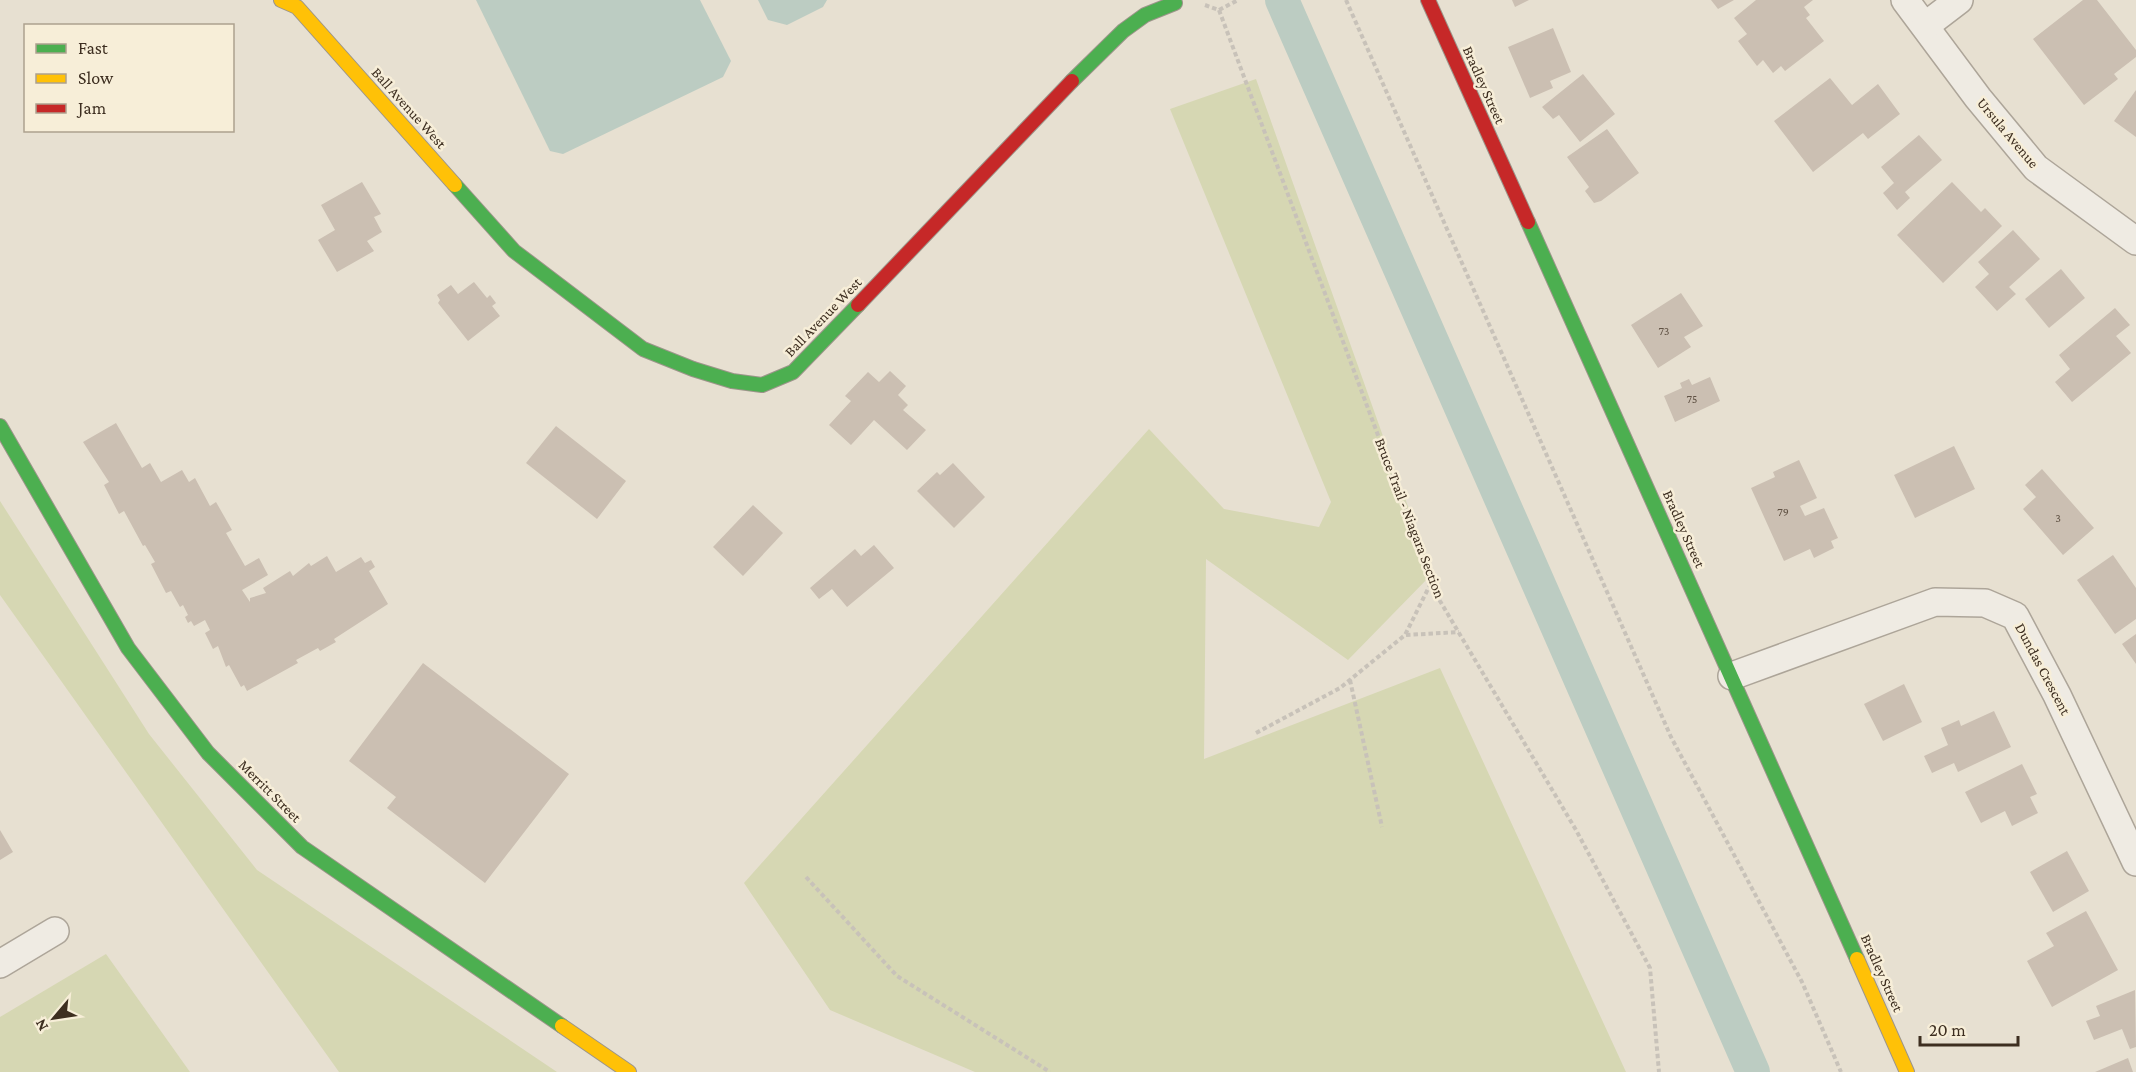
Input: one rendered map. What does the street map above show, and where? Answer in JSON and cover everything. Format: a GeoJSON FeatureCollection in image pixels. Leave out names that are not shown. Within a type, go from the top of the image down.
{"type":"FeatureCollection","features":[{"type":"Feature","properties":{"kind":"street","name":"Ball Avenue West"},"geometry":{"type":"LineString","coordinates":[[281,0],[297,7],[514,251],[643,349],[693,369],[732,381],[762,385],[793,372],[1096,56],[1145,15],[1175,3]]}},
{"type":"Feature","properties":{"kind":"street","name":"Bradley Street"},"geometry":{"type":"LineString","coordinates":[[1428,0],[1907,1072]]}},
{"type":"Feature","properties":{"kind":"street","name":"Ursula Avenue"},"geometry":{"type":"LineString","coordinates":[[1905,0],[1978,98],[2036,168],[2136,241]]}},
{"type":"Feature","properties":{"kind":"street"},"geometry":{"type":"LineString","coordinates":[[1925,26],[1959,0]]}},
{"type":"Feature","properties":{"kind":"street","name":"Merritt Street"},"geometry":{"type":"LineString","coordinates":[[0,426],[128,648],[208,753],[302,847],[628,1072]]}},
{"type":"Feature","properties":{"kind":"street","name":"Dundas Crescent"},"geometry":{"type":"LineString","coordinates":[[1732,676],[1935,602],[1986,603],[2015,616],[2057,694],[2136,862]]}},
{"type":"Feature","properties":{"kind":"street"},"geometry":{"type":"LineString","coordinates":[[0,963],[55,932]]}},
{"type":"Feature","properties":{"kind":"path","name":"Bruce Trail - Niagara Section"},"geometry":{"type":"LineString","coordinates":[[1238,0],[1218,10],[1440,601],[1576,831],[1650,968],[1659,1072]]}},
{"type":"Feature","properties":{"kind":"path"},"geometry":{"type":"LineString","coordinates":[[1346,0],[1671,737],[1802,982],[1841,1072]]}},
{"type":"Feature","properties":{"kind":"path"},"geometry":{"type":"LineString","coordinates":[[1256,732],[1340,688],[1405,635],[1432,580]]}},
{"type":"Feature","properties":{"kind":"path"},"geometry":{"type":"LineString","coordinates":[[1405,635],[1459,632]]}},
{"type":"Feature","properties":{"kind":"path"},"geometry":{"type":"LineString","coordinates":[[1350,680],[1382,827]]}},
{"type":"Feature","properties":{"kind":"path"},"geometry":{"type":"LineString","coordinates":[[806,876],[897,976],[1050,1072]]}},
{"type":"Feature","properties":{"kind":"green space"},"geometry":{"type":"Polygon","coordinates":[[[1256,79],[1432,574],[1348,660],[1206,559],[1204,759],[1440,668],[1626,1072],[975,1072],[830,1010],[744,883],[1149,429],[1224,509],[1319,527],[1331,502],[1170,109],[1256,79]]]}},
{"type":"Feature","properties":{"kind":"green space"},"geometry":{"type":"Polygon","coordinates":[[[0,501],[149,734],[257,870],[557,1072],[339,1072],[0,595],[0,501]]]}},
{"type":"Feature","properties":{"kind":"green space"},"geometry":{"type":"Polygon","coordinates":[[[106,954],[190,1072],[0,1072],[0,1017],[106,954]]]}},
{"type":"Feature","properties":{"kind":"shaded area"},"geometry":{"type":"Polygon","coordinates":[[[476,0],[700,0],[731,61],[723,77],[563,154],[550,151],[476,0]]]}},
{"type":"Feature","properties":{"kind":"shaded area"},"geometry":{"type":"Polygon","coordinates":[[[758,0],[827,0],[823,7],[787,25],[768,20],[758,0]]]}},
{"type":"Feature","properties":{"kind":"building"},"geometry":{"type":"Polygon","coordinates":[[[1512,0],[1529,0],[1515,7],[1512,0]]]}},
{"type":"Feature","properties":{"kind":"building"},"geometry":{"type":"Polygon","coordinates":[[[1711,0],[1734,0],[1718,9],[1711,0]]]}},
{"type":"Feature","properties":{"kind":"building"},"geometry":{"type":"Polygon","coordinates":[[[1756,0],[1813,0],[1804,7],[1810,15],[1806,18],[1824,41],[1785,71],[1781,66],[1773,73],[1763,60],[1757,66],[1738,41],[1747,34],[1734,18],[1756,0]]]}},
{"type":"Feature","properties":{"kind":"building"},"geometry":{"type":"Polygon","coordinates":[[[2083,0],[2097,0],[2136,50],[2136,57],[2114,74],[2118,79],[2084,105],[2033,39],[2083,0]]]}},
{"type":"Feature","properties":{"kind":"building"},"geometry":{"type":"Polygon","coordinates":[[[1553,28],[1571,72],[1550,81],[1553,88],[1530,98],[1508,47],[1553,28]]]}},
{"type":"Feature","properties":{"kind":"building"},"geometry":{"type":"Polygon","coordinates":[[[1583,74],[1615,114],[1580,142],[1559,115],[1553,119],[1542,107],[1583,74]]]}},
{"type":"Feature","properties":{"kind":"building"},"geometry":{"type":"Polygon","coordinates":[[[1830,78],[1852,105],[1878,84],[1900,114],[1868,139],[1863,133],[1813,172],[1774,121],[1830,78]]]}},
{"type":"Feature","properties":{"kind":"building"},"geometry":{"type":"Polygon","coordinates":[[[2136,90],[2136,137],[2114,121],[2136,90]]]}},
{"type":"Feature","properties":{"kind":"building"},"geometry":{"type":"Polygon","coordinates":[[[1607,129],[1639,173],[1601,201],[1594,203],[1585,191],[1589,187],[1567,157],[1607,129]]]}},
{"type":"Feature","properties":{"kind":"building"},"geometry":{"type":"Polygon","coordinates":[[[1919,135],[1942,160],[1905,192],[1910,198],[1897,210],[1883,193],[1894,183],[1881,167],[1919,135]]]}},
{"type":"Feature","properties":{"kind":"building"},"geometry":{"type":"Polygon","coordinates":[[[362,182],[381,214],[374,217],[382,232],[367,241],[374,251],[337,272],[318,240],[335,230],[321,205],[362,182]]]}},
{"type":"Feature","properties":{"kind":"building"},"geometry":{"type":"Polygon","coordinates":[[[1952,182],[1981,212],[1985,208],[2002,226],[1943,283],[1897,235],[1952,182]]]}},
{"type":"Feature","properties":{"kind":"building"},"geometry":{"type":"Polygon","coordinates":[[[2013,230],[2040,259],[2009,287],[2016,294],[1997,311],[1975,287],[1989,274],[1978,262],[2013,230]]]}},
{"type":"Feature","properties":{"kind":"building"},"geometry":{"type":"Polygon","coordinates":[[[2061,269],[2085,298],[2049,328],[2025,299],[2061,269]]]}},
{"type":"Feature","properties":{"kind":"building"},"geometry":{"type":"Polygon","coordinates":[[[474,282],[487,298],[490,295],[496,303],[492,306],[500,316],[468,341],[438,303],[440,300],[437,295],[451,285],[458,294],[474,282]]]}},
{"type":"Feature","properties":{"kind":"building"},"geometry":{"type":"Polygon","coordinates":[[[1681,293],[1703,326],[1684,337],[1691,347],[1658,368],[1631,325],[1681,293]]]}},
{"type":"Feature","properties":{"kind":"building"},"geometry":{"type":"Polygon","coordinates":[[[2115,308],[2130,325],[2116,336],[2131,353],[2072,402],[2055,382],[2070,369],[2059,355],[2115,308]]]}},
{"type":"Feature","properties":{"kind":"building"},"geometry":{"type":"Polygon","coordinates":[[[890,371],[906,386],[898,395],[908,405],[903,410],[926,430],[907,450],[874,420],[851,445],[829,425],[851,401],[845,396],[868,372],[879,382],[890,371]]]}},
{"type":"Feature","properties":{"kind":"building"},"geometry":{"type":"Polygon","coordinates":[[[1710,377],[1720,401],[1675,422],[1664,396],[1682,388],[1680,383],[1689,379],[1692,385],[1710,377]]]}},
{"type":"Feature","properties":{"kind":"building"},"geometry":{"type":"Polygon","coordinates":[[[116,423],[142,468],[150,463],[161,482],[182,470],[189,482],[195,478],[210,506],[216,502],[232,530],[226,533],[245,566],[259,558],[268,575],[242,590],[250,602],[250,598],[266,593],[263,588],[290,571],[293,576],[309,563],[311,566],[327,556],[336,572],[361,557],[365,563],[371,560],[375,567],[369,571],[388,604],[334,639],[336,642],[320,651],[318,648],[296,660],[298,663],[247,691],[244,685],[241,687],[229,665],[226,667],[218,646],[213,649],[205,633],[210,630],[205,620],[194,626],[191,621],[188,623],[185,617],[188,615],[183,605],[180,607],[171,591],[166,593],[151,564],[155,562],[145,545],[143,546],[124,511],[119,514],[104,485],[109,482],[83,442],[116,423]]]}},
{"type":"Feature","properties":{"kind":"building"},"geometry":{"type":"Polygon","coordinates":[[[556,426],[626,481],[597,519],[526,463],[556,426]]]}},
{"type":"Feature","properties":{"kind":"building"},"geometry":{"type":"Polygon","coordinates":[[[1954,446],[1975,489],[1915,518],[1894,475],[1954,446]]]}},
{"type":"Feature","properties":{"kind":"building"},"geometry":{"type":"Polygon","coordinates":[[[1799,460],[1817,498],[1800,506],[1805,516],[1824,508],[1838,538],[1831,541],[1834,548],[1814,558],[1810,549],[1784,561],[1751,488],[1775,477],[1773,472],[1799,460]]]}},
{"type":"Feature","properties":{"kind":"building"},"geometry":{"type":"Polygon","coordinates":[[[953,463],[985,497],[954,528],[917,491],[937,472],[940,475],[953,463]]]}},
{"type":"Feature","properties":{"kind":"building"},"geometry":{"type":"Polygon","coordinates":[[[2042,469],[2094,528],[2063,555],[2023,509],[2036,497],[2025,485],[2042,469]]]}},
{"type":"Feature","properties":{"kind":"building"},"geometry":{"type":"Polygon","coordinates":[[[753,505],[783,533],[743,576],[713,547],[753,505]]]}},
{"type":"Feature","properties":{"kind":"building"},"geometry":{"type":"Polygon","coordinates":[[[874,545],[894,568],[847,607],[832,589],[819,599],[810,588],[855,549],[861,556],[874,545]]]}},
{"type":"Feature","properties":{"kind":"building"},"geometry":{"type":"Polygon","coordinates":[[[2113,555],[2136,588],[2136,619],[2115,634],[2077,580],[2113,555]]]}},
{"type":"Feature","properties":{"kind":"building"},"geometry":{"type":"Polygon","coordinates":[[[2136,634],[2136,664],[2122,644],[2136,634]]]}},
{"type":"Feature","properties":{"kind":"building"},"geometry":{"type":"Polygon","coordinates":[[[423,663],[569,774],[485,883],[387,808],[396,797],[349,761],[423,663]]]}},
{"type":"Feature","properties":{"kind":"building"},"geometry":{"type":"Polygon","coordinates":[[[1904,684],[1922,722],[1883,741],[1864,704],[1904,684]]]}},
{"type":"Feature","properties":{"kind":"building"},"geometry":{"type":"Polygon","coordinates":[[[1994,711],[2011,747],[1958,772],[1954,763],[1932,773],[1924,756],[1948,745],[1941,728],[1959,720],[1961,726],[1994,711]]]}},
{"type":"Feature","properties":{"kind":"building"},"geometry":{"type":"Polygon","coordinates":[[[2022,764],[2037,794],[2030,797],[2038,813],[2012,826],[2005,811],[1981,823],[1965,792],[2022,764]]]}},
{"type":"Feature","properties":{"kind":"building"},"geometry":{"type":"Polygon","coordinates":[[[0,830],[13,852],[0,860],[0,830]]]}},
{"type":"Feature","properties":{"kind":"building"},"geometry":{"type":"Polygon","coordinates":[[[2067,851],[2089,891],[2053,912],[2030,872],[2067,851]]]}},
{"type":"Feature","properties":{"kind":"building"},"geometry":{"type":"Polygon","coordinates":[[[2086,911],[2118,970],[2052,1007],[2027,961],[2054,946],[2046,933],[2086,911]]]}},
{"type":"Feature","properties":{"kind":"building"},"geometry":{"type":"Polygon","coordinates":[[[2135,990],[2136,1047],[2130,1049],[2122,1029],[2094,1040],[2086,1021],[2100,1016],[2096,1006],[2135,990]]]}},
{"type":"Feature","properties":{"kind":"building"},"geometry":{"type":"Polygon","coordinates":[[[2128,1058],[2133,1072],[2095,1072],[2128,1058]]]}},
{"type":"Feature","properties":{"kind":"waterway"},"geometry":{"type":"LineString","coordinates":[[1282,0],[1753,1072]]}},
{"type":"Feature","properties":{"kind":"traffic: fast"},"geometry":{"type":"LineString","coordinates":[[1072,81],[1123,31],[1145,15],[1175,3]]}},
{"type":"Feature","properties":{"kind":"traffic: fast"},"geometry":{"type":"LineString","coordinates":[[455,185],[514,251],[643,349],[693,369],[732,381],[762,385],[793,372],[858,305]]}},
{"type":"Feature","properties":{"kind":"traffic: fast"},"geometry":{"type":"LineString","coordinates":[[1528,222],[1857,959]]}},
{"type":"Feature","properties":{"kind":"traffic: fast"},"geometry":{"type":"LineString","coordinates":[[0,426],[128,648],[208,753],[302,847],[562,1026]]}},
{"type":"Feature","properties":{"kind":"traffic: slow"},"geometry":{"type":"LineString","coordinates":[[281,0],[297,7],[455,185]]}},
{"type":"Feature","properties":{"kind":"traffic: slow"},"geometry":{"type":"LineString","coordinates":[[1857,959],[1907,1072]]}},
{"type":"Feature","properties":{"kind":"traffic: slow"},"geometry":{"type":"LineString","coordinates":[[562,1026],[629,1072]]}},
{"type":"Feature","properties":{"kind":"traffic: jam"},"geometry":{"type":"LineString","coordinates":[[1428,0],[1528,222]]}},
{"type":"Feature","properties":{"kind":"traffic: jam"},"geometry":{"type":"LineString","coordinates":[[858,305],[1072,81]]}}]}
